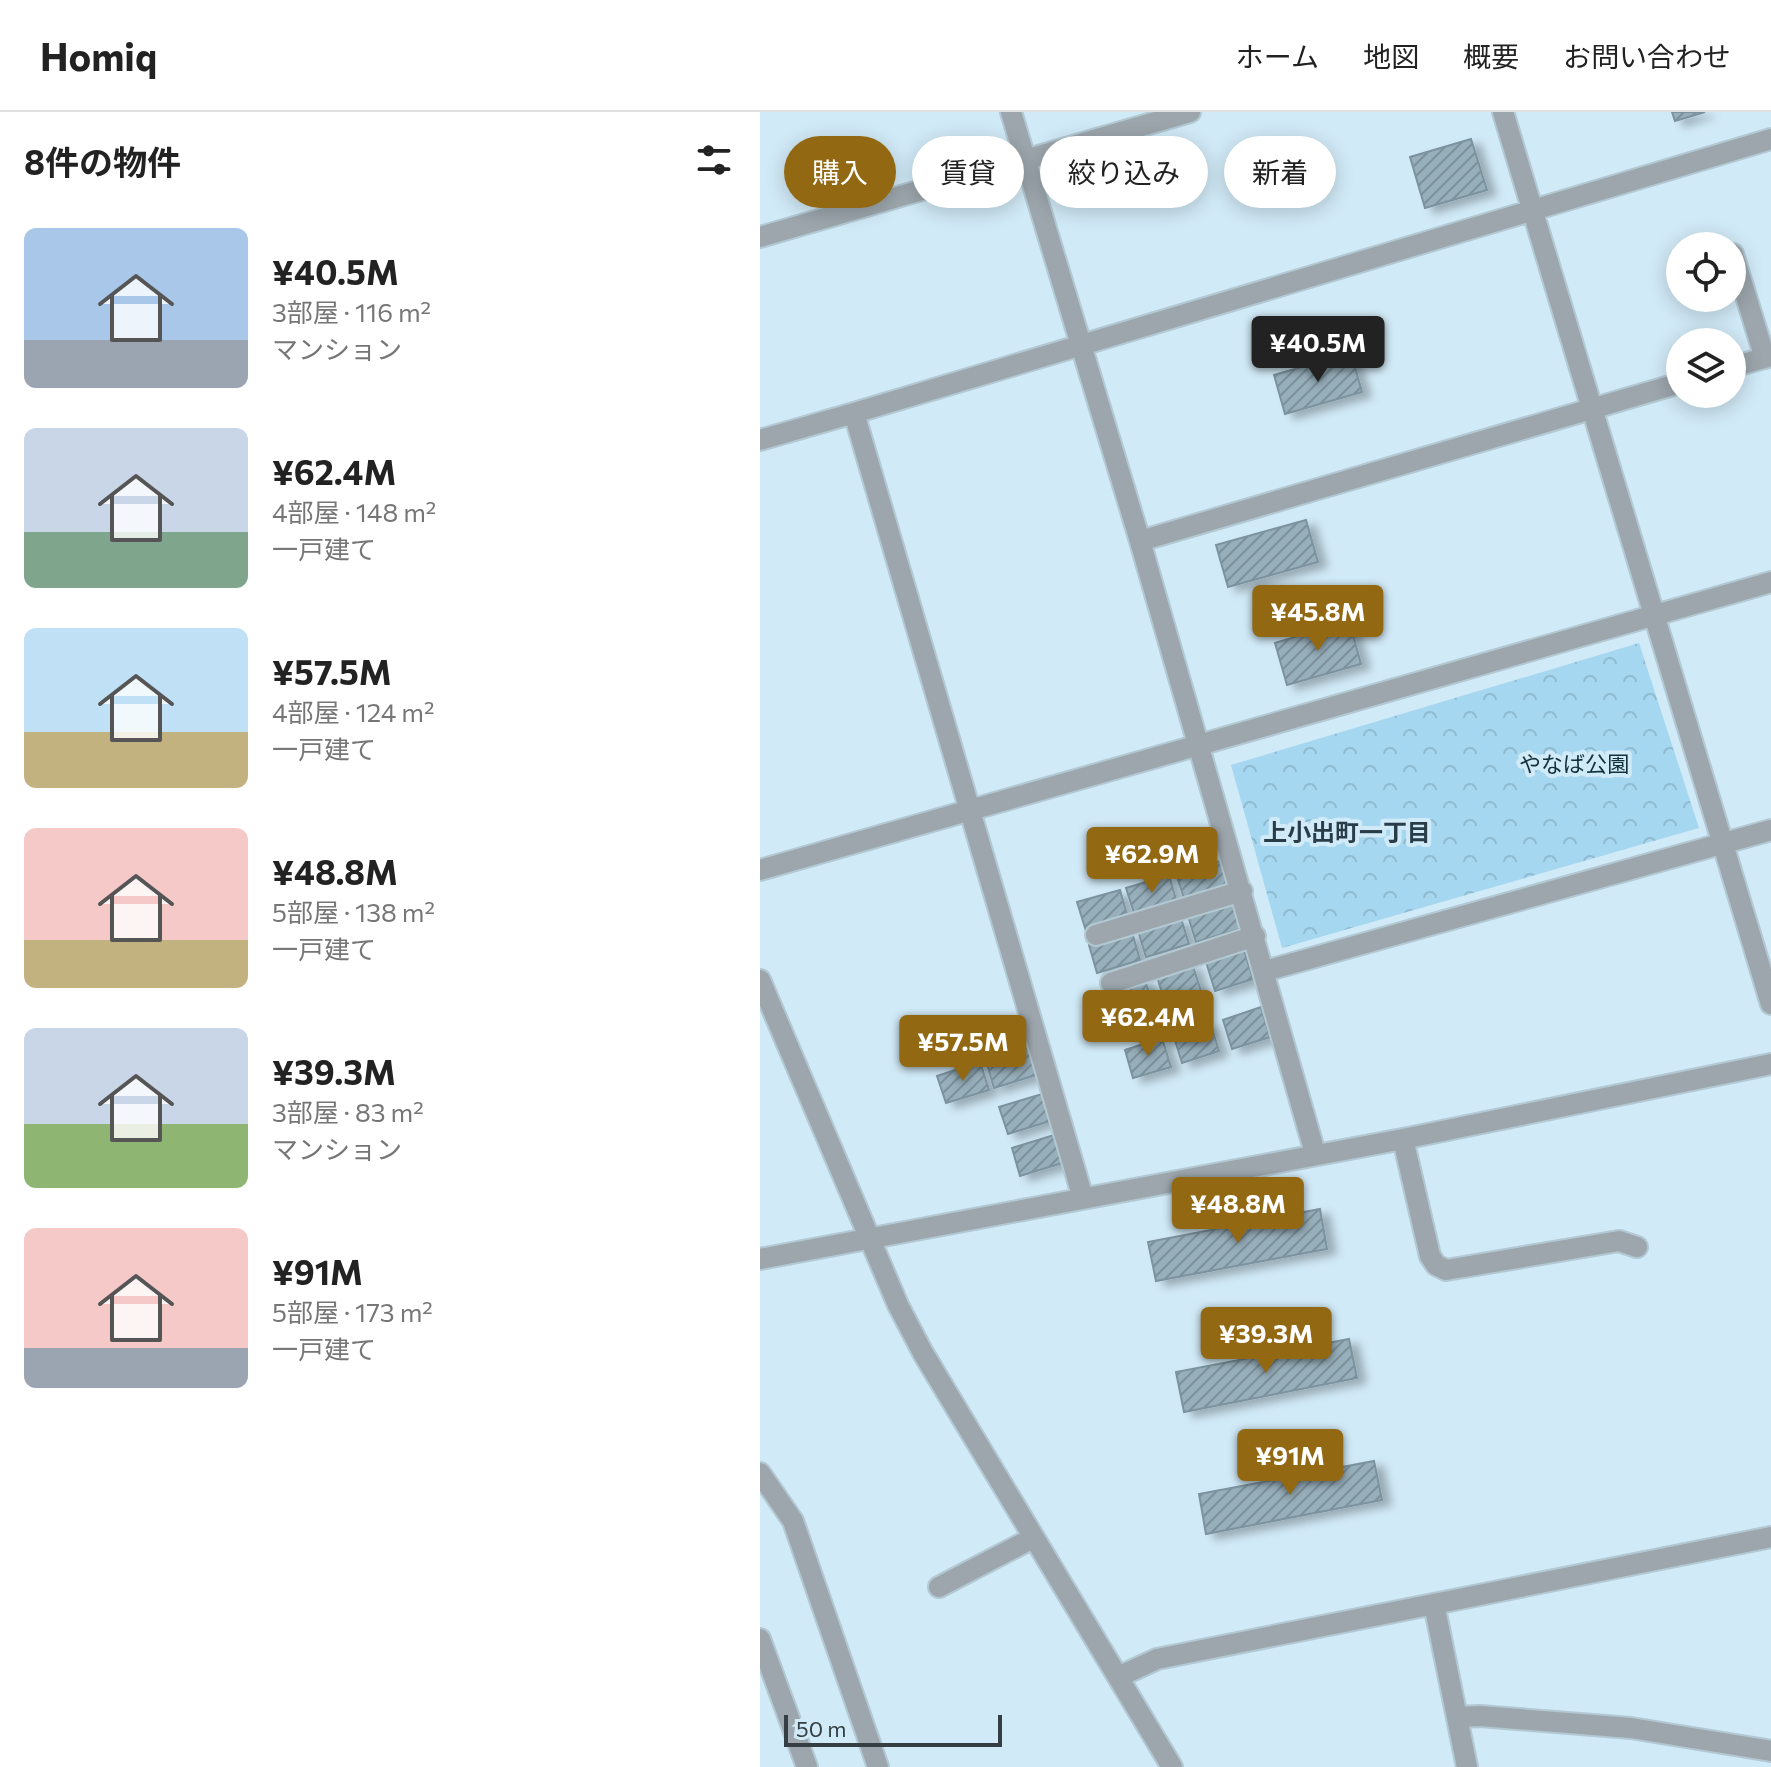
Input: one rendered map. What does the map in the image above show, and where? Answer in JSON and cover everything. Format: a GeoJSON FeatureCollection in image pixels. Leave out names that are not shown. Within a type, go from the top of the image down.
{"type":"FeatureCollection","features":[{"type":"Feature","properties":{"kind":"street"},"geometry":{"type":"LineString","coordinates":[[1011,112],[1200,745],[1315,1153]]}},
{"type":"Feature","properties":{"kind":"street"},"geometry":{"type":"LineString","coordinates":[[760,237],[1190,112]]}},
{"type":"Feature","properties":{"kind":"street"},"geometry":{"type":"LineString","coordinates":[[1503,112],[1771,1004]]}},
{"type":"Feature","properties":{"kind":"street"},"geometry":{"type":"LineString","coordinates":[[760,440],[1771,139]]}},
{"type":"Feature","properties":{"kind":"street"},"geometry":{"type":"LineString","coordinates":[[1746,292],[1768,357],[1746,363]]}},
{"type":"Feature","properties":{"kind":"street"},"geometry":{"type":"LineString","coordinates":[[1140,541],[1666,387]]}},
{"type":"Feature","properties":{"kind":"street"},"geometry":{"type":"LineString","coordinates":[[854,413],[1083,1198]]}},
{"type":"Feature","properties":{"kind":"street"},"geometry":{"type":"LineString","coordinates":[[760,870],[1771,582]]}},
{"type":"Feature","properties":{"kind":"street"},"geometry":{"type":"LineString","coordinates":[[1265,971],[1771,830]]}},
{"type":"Feature","properties":{"kind":"street"},"geometry":{"type":"LineString","coordinates":[[1096,935],[1242,891]]}},
{"type":"Feature","properties":{"kind":"street"},"geometry":{"type":"LineString","coordinates":[[1111,983],[1255,936]]}},
{"type":"Feature","properties":{"kind":"street"},"geometry":{"type":"LineString","coordinates":[[760,980],[923,1353],[1172,1767]]}},
{"type":"Feature","properties":{"kind":"street"},"geometry":{"type":"LineString","coordinates":[[760,1259],[1403,1139],[1771,1064]]}},
{"type":"Feature","properties":{"kind":"street"},"geometry":{"type":"LineString","coordinates":[[1403,1139],[1430,1256],[1436,1265],[1446,1270],[1619,1241],[1637,1247]]}},
{"type":"Feature","properties":{"kind":"street"},"geometry":{"type":"LineString","coordinates":[[760,1473],[793,1521],[878,1767]]}},
{"type":"Feature","properties":{"kind":"street"},"geometry":{"type":"LineString","coordinates":[[1118,1677],[1157,1659],[1771,1537]]}},
{"type":"Feature","properties":{"kind":"street"},"geometry":{"type":"LineString","coordinates":[[939,1587],[1033,1538]]}},
{"type":"Feature","properties":{"kind":"street"},"geometry":{"type":"LineString","coordinates":[[1434,1604],[1467,1767]]}},
{"type":"Feature","properties":{"kind":"street"},"geometry":{"type":"LineString","coordinates":[[760,1639],[807,1767]]}},
{"type":"Feature","properties":{"kind":"street"},"geometry":{"type":"LineString","coordinates":[[1457,1717],[1631,1728],[1757,1755]]}},
{"type":"Feature","properties":{"kind":"green space","name":"やなば公園"},"geometry":{"type":"Polygon","coordinates":[[[1639,643],[1699,828],[1282,948],[1231,765],[1639,643]]]}},
{"type":"Feature","properties":{"kind":"building"},"geometry":{"type":"Polygon","coordinates":[[[1672,112],[1705,112],[1675,121],[1672,112]]]}},
{"type":"Feature","properties":{"kind":"building"},"geometry":{"type":"Polygon","coordinates":[[[1471,139],[1487,190],[1425,208],[1410,157],[1471,139]]]}},
{"type":"Feature","properties":{"kind":"building"},"geometry":{"type":"Polygon","coordinates":[[[1351,353],[1362,392],[1285,414],[1274,375],[1351,353]]]}},
{"type":"Feature","properties":{"kind":"building"},"geometry":{"type":"Polygon","coordinates":[[[1306,520],[1318,562],[1228,587],[1216,545],[1306,520]]]}},
{"type":"Feature","properties":{"kind":"building"},"geometry":{"type":"Polygon","coordinates":[[[1349,621],[1361,664],[1287,685],[1275,643],[1349,621]]]}},
{"type":"Feature","properties":{"kind":"building"},"geometry":{"type":"Polygon","coordinates":[[[1220,861],[1228,888],[1185,901],[1176,874],[1220,861]]]}},
{"type":"Feature","properties":{"kind":"building"},"geometry":{"type":"Polygon","coordinates":[[[1169,875],[1177,903],[1135,916],[1126,888],[1169,875]]]}},
{"type":"Feature","properties":{"kind":"building"},"geometry":{"type":"Polygon","coordinates":[[[1120,890],[1128,918],[1086,931],[1077,902],[1120,890]]]}},
{"type":"Feature","properties":{"kind":"building"},"geometry":{"type":"Polygon","coordinates":[[[1232,902],[1240,929],[1196,942],[1188,916],[1232,902]]]}},
{"type":"Feature","properties":{"kind":"building"},"geometry":{"type":"Polygon","coordinates":[[[1181,918],[1189,944],[1146,957],[1138,931],[1181,918]]]}},
{"type":"Feature","properties":{"kind":"building"},"geometry":{"type":"Polygon","coordinates":[[[1132,932],[1140,960],[1097,973],[1089,945],[1132,932]]]}},
{"type":"Feature","properties":{"kind":"building"},"geometry":{"type":"Polygon","coordinates":[[[1243,947],[1253,979],[1215,991],[1205,959],[1243,947]]]}},
{"type":"Feature","properties":{"kind":"building"},"geometry":{"type":"Polygon","coordinates":[[[1192,963],[1202,994],[1166,1006],[1156,974],[1192,963]]]}},
{"type":"Feature","properties":{"kind":"building"},"geometry":{"type":"Polygon","coordinates":[[[1144,977],[1154,1008],[1116,1020],[1107,989],[1144,977]]]}},
{"type":"Feature","properties":{"kind":"building"},"geometry":{"type":"Polygon","coordinates":[[[1261,1007],[1270,1037],[1232,1049],[1223,1020],[1261,1007]]]}},
{"type":"Feature","properties":{"kind":"building"},"geometry":{"type":"Polygon","coordinates":[[[1210,1022],[1219,1051],[1182,1063],[1173,1034],[1210,1022]]]}},
{"type":"Feature","properties":{"kind":"building"},"geometry":{"type":"Polygon","coordinates":[[[1162,1038],[1171,1067],[1133,1078],[1125,1050],[1162,1038]]]}},
{"type":"Feature","properties":{"kind":"building"},"geometry":{"type":"Polygon","coordinates":[[[1028,1048],[1036,1075],[994,1088],[986,1061],[1028,1048]]]}},
{"type":"Feature","properties":{"kind":"building"},"geometry":{"type":"Polygon","coordinates":[[[980,1062],[989,1090],[946,1103],[937,1076],[980,1062]]]}},
{"type":"Feature","properties":{"kind":"building"},"geometry":{"type":"Polygon","coordinates":[[[1042,1094],[1050,1121],[1008,1134],[999,1107],[1042,1094]]]}},
{"type":"Feature","properties":{"kind":"building"},"geometry":{"type":"Polygon","coordinates":[[[1054,1135],[1062,1163],[1020,1176],[1012,1148],[1054,1135]]]}},
{"type":"Feature","properties":{"kind":"building"},"geometry":{"type":"Polygon","coordinates":[[[1320,1209],[1327,1249],[1156,1281],[1148,1242],[1320,1209]]]}},
{"type":"Feature","properties":{"kind":"building"},"geometry":{"type":"Polygon","coordinates":[[[1349,1339],[1357,1378],[1184,1412],[1176,1372],[1349,1339]]]}},
{"type":"Feature","properties":{"kind":"building"},"geometry":{"type":"Polygon","coordinates":[[[1374,1461],[1382,1500],[1206,1534],[1199,1494],[1374,1461]]]}},
{"type":"Feature","properties":{"kind":"district","name":"上小出町一丁目"},"geometry":{"type":"Point","coordinates":[1347,833]}}]}
